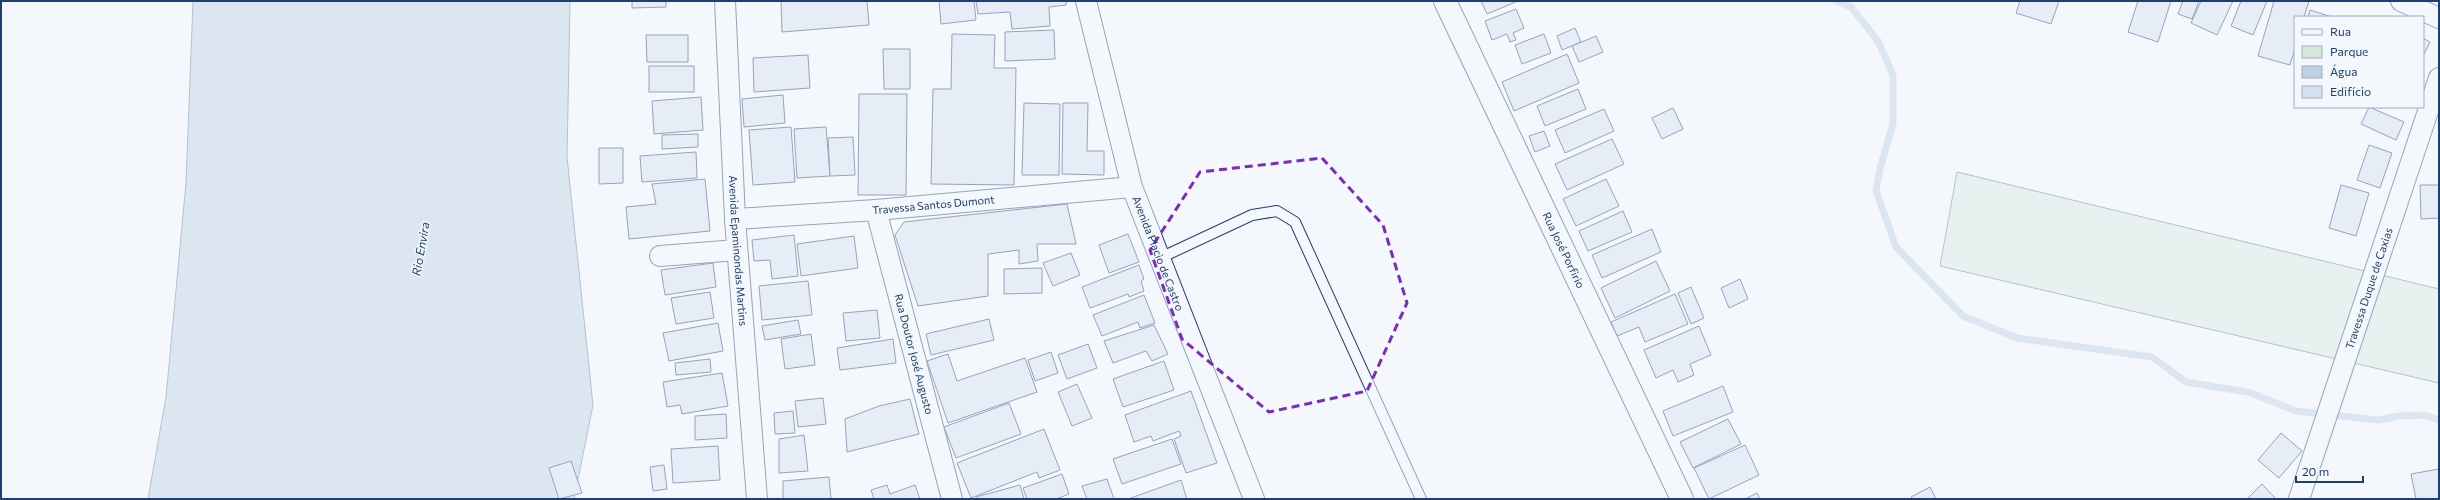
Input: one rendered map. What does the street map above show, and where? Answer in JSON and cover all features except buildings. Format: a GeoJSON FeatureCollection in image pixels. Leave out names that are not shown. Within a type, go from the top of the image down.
{"type":"FeatureCollection","features":[{"type":"Feature","properties":{"kind":"street","name":"Avenida Epaminondas Martins"},"geometry":{"type":"LineString","coordinates":[[725,1],[734,219],[757,499]]}},
{"type":"Feature","properties":{"kind":"street","name":"Avenida Placio de Castro"},"geometry":{"type":"LineString","coordinates":[[1086,1],[1132,187],[1254,499]]}},
{"type":"Feature","properties":{"kind":"street","name":"Rua José Porfirio"},"geometry":{"type":"LineString","coordinates":[[1445,1],[1682,499]]}},
{"type":"Feature","properties":{"kind":"street"},"geometry":{"type":"LineString","coordinates":[[2401,1],[2439,18]]}},
{"type":"Feature","properties":{"kind":"street","name":"Travessa Duque de Caxias"},"geometry":{"type":"LineString","coordinates":[[2300,499],[2439,78]]}},
{"type":"Feature","properties":{"kind":"street","name":"Travessa Santos Dumont"},"geometry":{"type":"LineString","coordinates":[[734,219],[876,210],[1132,187]]}},
{"type":"Feature","properties":{"kind":"street","name":"Rua Doutor José Augusto"},"geometry":{"type":"LineString","coordinates":[[876,210],[952,499]]}},
{"type":"Feature","properties":{"kind":"street"},"geometry":{"type":"LineString","coordinates":[[660,256],[737,250]]}},
{"type":"Feature","properties":{"kind":"lane"},"geometry":{"type":"LineString","coordinates":[[1160,258],[1252,215],[1277,211],[1295,222],[1421,499]]}},
{"type":"Feature","properties":{"kind":"highlighted area"},"geometry":{"type":"Polygon","coordinates":[[[1322,158],[1383,225],[1407,303],[1367,391],[1269,412],[1182,339],[1150,250],[1200,172],[1322,158]]]}},
{"type":"Feature","properties":{"kind":"green space"},"geometry":{"type":"Polygon","coordinates":[[[1957,172],[2439,289],[2439,383],[1940,266],[1957,172]]]}},
{"type":"Feature","properties":{"kind":"water","name":"Rio Envira"},"geometry":{"type":"Polygon","coordinates":[[[193,1],[570,1],[567,157],[593,405],[574,499],[148,499],[166,397],[186,183],[193,1]]]}},
{"type":"Feature","properties":{"kind":"waterway"},"geometry":{"type":"LineString","coordinates":[[1836,1],[1851,7],[1878,41],[1893,75],[1893,124],[1880,168],[1876,191],[1896,247],[1963,316],[2017,338],[2152,357],[2186,382],[2248,392],[2296,411],[2378,420],[2399,416],[2425,415],[2439,420]]}}]}
